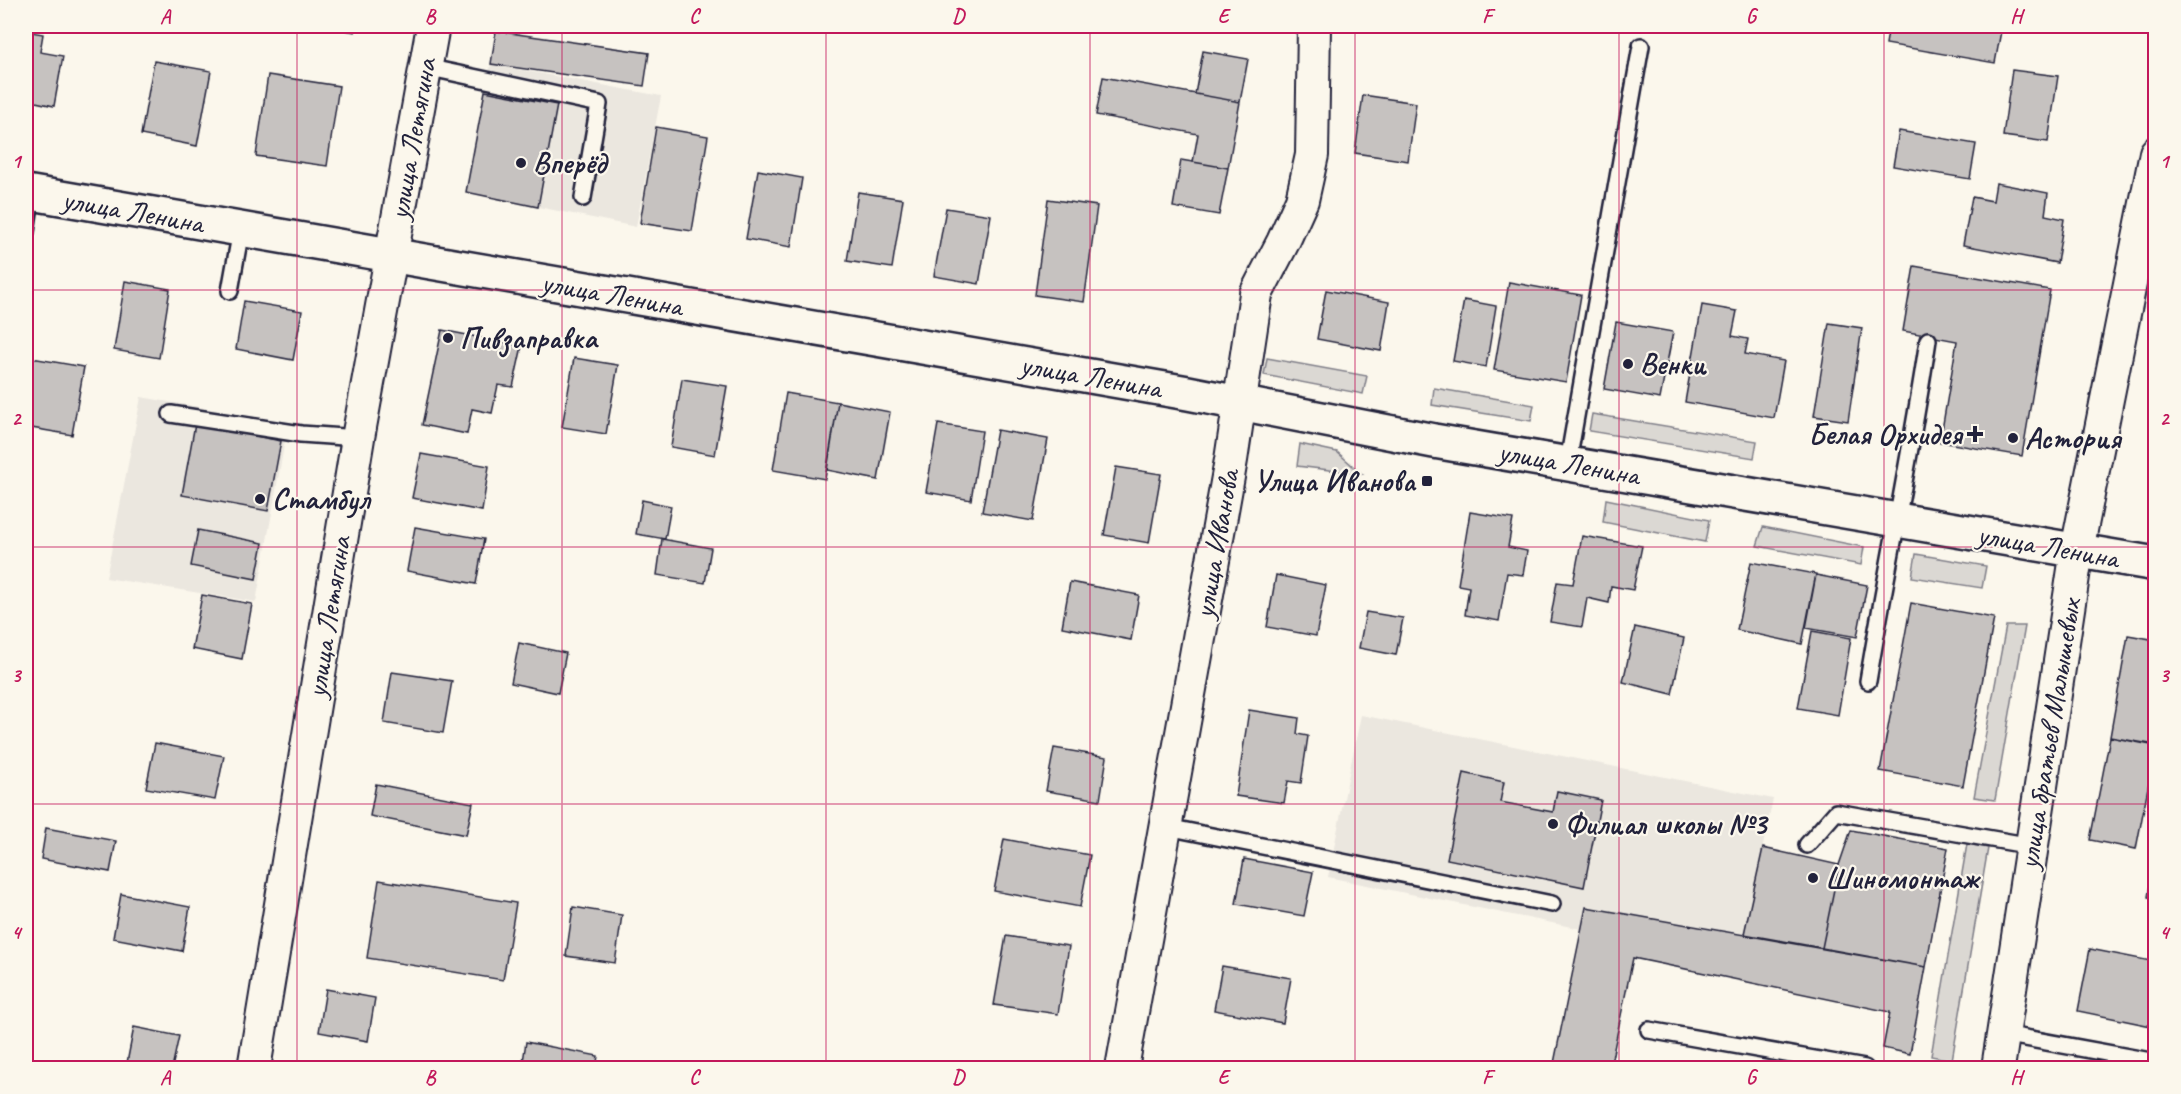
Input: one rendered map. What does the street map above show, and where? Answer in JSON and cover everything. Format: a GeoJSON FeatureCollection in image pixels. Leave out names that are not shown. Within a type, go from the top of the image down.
{"type":"FeatureCollection","features":[{"type":"Feature","properties":{"kind":"street","name":"улица Летягина"},"geometry":{"type":"LineString","coordinates":[[254,1068],[358,438],[433,26]]}},
{"type":"Feature","properties":{"kind":"street","name":"улица Иванова"},"geometry":{"type":"LineString","coordinates":[[1122,1068],[1231,460],[1256,294],[1302,200],[1312,156],[1314,26]]}},
{"type":"Feature","properties":{"kind":"street","name":"улица братьев Малышевых"},"geometry":{"type":"LineString","coordinates":[[1998,1068],[2077,550],[2156,153]]}},
{"type":"Feature","properties":{"kind":"street","name":"улица Ленина"},"geometry":{"type":"LineString","coordinates":[[29,192],[1238,403],[1434,441],[1568,462],[2156,564]]}},
{"type":"Feature","properties":{"kind":"lane"},"geometry":{"type":"LineString","coordinates":[[1568,462],[1641,46]]}},
{"type":"Feature","properties":{"kind":"lane"},"geometry":{"type":"LineString","coordinates":[[426,67],[600,104],[583,198]]}},
{"type":"Feature","properties":{"kind":"lane"},"geometry":{"type":"LineString","coordinates":[[26,232],[29,192]]}},
{"type":"Feature","properties":{"kind":"lane"},"geometry":{"type":"LineString","coordinates":[[230,291],[241,230]]}},
{"type":"Feature","properties":{"kind":"lane"},"geometry":{"type":"LineString","coordinates":[[1868,681],[1912,448],[1928,340]]}},
{"type":"Feature","properties":{"kind":"lane"},"geometry":{"type":"LineString","coordinates":[[171,414],[301,434],[358,438]]}},
{"type":"Feature","properties":{"kind":"lane"},"geometry":{"type":"LineString","coordinates":[[1808,844],[1836,812],[2032,846]]}},
{"type":"Feature","properties":{"kind":"lane"},"geometry":{"type":"LineString","coordinates":[[1167,827],[1552,904]]}},
{"type":"Feature","properties":{"kind":"lane"},"geometry":{"type":"LineString","coordinates":[[1649,1030],[1865,1068]]}},
{"type":"Feature","properties":{"kind":"lane"},"geometry":{"type":"LineString","coordinates":[[2003,1034],[2156,1062]]}},
{"type":"Feature","properties":{"kind":"shaded area"},"geometry":{"type":"Polygon","coordinates":[[[491,64],[661,96],[636,227],[466,192],[491,64]]]}},
{"type":"Feature","properties":{"kind":"shaded area"},"geometry":{"type":"Polygon","coordinates":[[[1267,358],[1367,376],[1363,394],[1264,375],[1267,358]]]}},
{"type":"Feature","properties":{"kind":"shaded area"},"geometry":{"type":"Polygon","coordinates":[[[1434,388],[1534,405],[1531,421],[1432,405],[1434,388]]]}},
{"type":"Feature","properties":{"kind":"shaded area"},"geometry":{"type":"Polygon","coordinates":[[[141,397],[288,423],[256,602],[106,578],[141,397]]]}},
{"type":"Feature","properties":{"kind":"shaded area"},"geometry":{"type":"Polygon","coordinates":[[[1592,414],[1757,441],[1754,458],[1589,431],[1592,414]]]}},
{"type":"Feature","properties":{"kind":"shaded area"},"geometry":{"type":"Polygon","coordinates":[[[1300,444],[1337,452],[1362,474],[1297,466],[1300,444]]]}},
{"type":"Feature","properties":{"kind":"shaded area"},"geometry":{"type":"Polygon","coordinates":[[[1606,499],[1709,520],[1705,542],[1603,522],[1606,499]]]}},
{"type":"Feature","properties":{"kind":"shaded area"},"geometry":{"type":"Polygon","coordinates":[[[1763,527],[1864,547],[1861,565],[1757,546],[1763,527]]]}},
{"type":"Feature","properties":{"kind":"shaded area"},"geometry":{"type":"Polygon","coordinates":[[[1916,554],[1986,566],[1982,588],[1912,577],[1916,554]]]}},
{"type":"Feature","properties":{"kind":"shaded area"},"geometry":{"type":"Polygon","coordinates":[[[2006,626],[2025,626],[1995,800],[1974,797],[2006,626]]]}},
{"type":"Feature","properties":{"kind":"shaded area","name":"Филиал школы №3"},"geometry":{"type":"Polygon","coordinates":[[[1361,715],[1773,799],[1744,934],[1586,907],[1581,929],[1328,877],[1361,715]]]}},
{"type":"Feature","properties":{"kind":"shaded area"},"geometry":{"type":"Polygon","coordinates":[[[1967,844],[1988,848],[1952,1060],[1931,1056],[1967,844]]]}},
{"type":"Feature","properties":{"kind":"building"},"geometry":{"type":"Polygon","coordinates":[[[319,26],[357,26],[355,32],[319,26]]]}},
{"type":"Feature","properties":{"kind":"building"},"geometry":{"type":"Polygon","coordinates":[[[1823,26],[1868,26],[1866,33],[1823,26]]]}},
{"type":"Feature","properties":{"kind":"building"},"geometry":{"type":"Polygon","coordinates":[[[1889,26],[2002,26],[1995,63],[1886,44],[1889,26]]]}},
{"type":"Feature","properties":{"kind":"building"},"geometry":{"type":"Polygon","coordinates":[[[26,31],[43,34],[40,52],[63,56],[54,106],[31,101],[28,118],[26,118],[26,31]]]}},
{"type":"Feature","properties":{"kind":"building"},"geometry":{"type":"Polygon","coordinates":[[[496,31],[649,53],[644,86],[491,64],[496,31]]]}},
{"type":"Feature","properties":{"kind":"building"},"geometry":{"type":"Polygon","coordinates":[[[1203,51],[1248,59],[1240,102],[1195,94],[1203,51]]]}},
{"type":"Feature","properties":{"kind":"building"},"geometry":{"type":"Polygon","coordinates":[[[154,61],[211,71],[197,146],[141,135],[154,61]]]}},
{"type":"Feature","properties":{"kind":"building"},"geometry":{"type":"Polygon","coordinates":[[[2012,70],[2058,76],[2048,142],[2003,136],[2012,70]]]}},
{"type":"Feature","properties":{"kind":"building"},"geometry":{"type":"Polygon","coordinates":[[[268,75],[339,86],[327,166],[256,156],[268,75]]]}},
{"type":"Feature","properties":{"kind":"building"},"geometry":{"type":"Polygon","coordinates":[[[1103,77],[1240,102],[1228,168],[1193,162],[1198,134],[1096,115],[1103,77]]]}},
{"type":"Feature","properties":{"kind":"building"},"geometry":{"type":"Polygon","coordinates":[[[485,91],[557,105],[538,207],[466,192],[485,91]]]}},
{"type":"Feature","properties":{"kind":"building"},"geometry":{"type":"Polygon","coordinates":[[[1363,95],[1416,103],[1408,161],[1355,153],[1363,95]]]}},
{"type":"Feature","properties":{"kind":"building"},"geometry":{"type":"Polygon","coordinates":[[[656,127],[708,136],[692,231],[640,223],[656,127]]]}},
{"type":"Feature","properties":{"kind":"building"},"geometry":{"type":"Polygon","coordinates":[[[1899,131],[1976,144],[1970,179],[1893,166],[1899,131]]]}},
{"type":"Feature","properties":{"kind":"building"},"geometry":{"type":"Polygon","coordinates":[[[1181,160],[1228,168],[1219,215],[1173,207],[1181,160]]]}},
{"type":"Feature","properties":{"kind":"building"},"geometry":{"type":"Polygon","coordinates":[[[758,170],[802,178],[791,247],[746,239],[758,170]]]}},
{"type":"Feature","properties":{"kind":"building"},"geometry":{"type":"Polygon","coordinates":[[[1996,183],[2048,193],[2045,215],[2064,219],[2057,263],[1963,245],[1972,197],[1993,201],[1996,183]]]}},
{"type":"Feature","properties":{"kind":"building"},"geometry":{"type":"Polygon","coordinates":[[[858,192],[903,199],[892,268],[847,261],[858,192]]]}},
{"type":"Feature","properties":{"kind":"building"},"geometry":{"type":"Polygon","coordinates":[[[1048,199],[1097,206],[1084,302],[1035,295],[1048,199]]]}},
{"type":"Feature","properties":{"kind":"building"},"geometry":{"type":"Polygon","coordinates":[[[946,208],[991,215],[979,284],[934,276],[946,208]]]}},
{"type":"Feature","properties":{"kind":"building"},"geometry":{"type":"Polygon","coordinates":[[[1914,266],[2050,290],[2022,456],[1940,442],[1957,341],[1903,331],[1914,266]]]}},
{"type":"Feature","properties":{"kind":"building"},"geometry":{"type":"Polygon","coordinates":[[[125,281],[170,289],[159,358],[114,350],[125,281]]]}},
{"type":"Feature","properties":{"kind":"building"},"geometry":{"type":"Polygon","coordinates":[[[1509,282],[1581,295],[1566,382],[1494,370],[1509,282]]]}},
{"type":"Feature","properties":{"kind":"building"},"geometry":{"type":"Polygon","coordinates":[[[1326,290],[1389,302],[1381,351],[1317,339],[1326,290]]]}},
{"type":"Feature","properties":{"kind":"building"},"geometry":{"type":"Polygon","coordinates":[[[1464,300],[1496,306],[1486,367],[1453,361],[1464,300]]]}},
{"type":"Feature","properties":{"kind":"building"},"geometry":{"type":"Polygon","coordinates":[[[244,301],[302,311],[293,360],[236,349],[244,301]]]}},
{"type":"Feature","properties":{"kind":"building"},"geometry":{"type":"Polygon","coordinates":[[[1702,305],[1737,311],[1732,336],[1748,339],[1745,354],[1784,361],[1774,418],[1685,402],[1702,305]]]}},
{"type":"Feature","properties":{"kind":"building"},"geometry":{"type":"Polygon","coordinates":[[[1616,322],[1673,332],[1660,399],[1604,389],[1616,322]]]}},
{"type":"Feature","properties":{"kind":"building"},"geometry":{"type":"Polygon","coordinates":[[[1829,323],[1862,328],[1848,421],[1814,416],[1829,323]]]}},
{"type":"Feature","properties":{"kind":"building"},"geometry":{"type":"Polygon","coordinates":[[[442,330],[522,346],[513,387],[498,385],[492,413],[472,409],[467,434],[422,425],[442,330]]]}},
{"type":"Feature","properties":{"kind":"building"},"geometry":{"type":"Polygon","coordinates":[[[26,357],[84,367],[72,435],[26,427],[26,357]]]}},
{"type":"Feature","properties":{"kind":"building"},"geometry":{"type":"Polygon","coordinates":[[[574,358],[618,365],[606,434],[562,427],[574,358]]]}},
{"type":"Feature","properties":{"kind":"building"},"geometry":{"type":"Polygon","coordinates":[[[682,379],[727,386],[715,455],[671,447],[682,379]]]}},
{"type":"Feature","properties":{"kind":"building"},"geometry":{"type":"Polygon","coordinates":[[[786,393],[838,402],[825,479],[773,470],[786,393]]]}},
{"type":"Feature","properties":{"kind":"building"},"geometry":{"type":"Polygon","coordinates":[[[838,402],[890,412],[878,480],[827,470],[838,402]]]}},
{"type":"Feature","properties":{"kind":"building"},"geometry":{"type":"Polygon","coordinates":[[[195,424],[281,441],[268,511],[182,495],[195,424]]]}},
{"type":"Feature","properties":{"kind":"building"},"geometry":{"type":"Polygon","coordinates":[[[938,424],[982,431],[971,500],[926,492],[938,424]]]}},
{"type":"Feature","properties":{"kind":"building"},"geometry":{"type":"Polygon","coordinates":[[[997,430],[1048,439],[1033,521],[982,512],[997,430]]]}},
{"type":"Feature","properties":{"kind":"building"},"geometry":{"type":"Polygon","coordinates":[[[421,454],[489,466],[482,511],[412,498],[421,454]]]}},
{"type":"Feature","properties":{"kind":"building"},"geometry":{"type":"Polygon","coordinates":[[[1116,467],[1161,474],[1149,543],[1104,535],[1116,467]]]}},
{"type":"Feature","properties":{"kind":"building"},"geometry":{"type":"Polygon","coordinates":[[[642,500],[671,506],[665,539],[636,534],[642,500]]]}},
{"type":"Feature","properties":{"kind":"building"},"geometry":{"type":"Polygon","coordinates":[[[1470,512],[1513,519],[1508,547],[1527,551],[1523,575],[1507,573],[1499,621],[1465,615],[1469,587],[1458,585],[1470,512]]]}},
{"type":"Feature","properties":{"kind":"building"},"geometry":{"type":"Polygon","coordinates":[[[415,527],[484,539],[476,584],[407,571],[415,527]]]}},
{"type":"Feature","properties":{"kind":"building"},"geometry":{"type":"Polygon","coordinates":[[[198,530],[263,543],[256,579],[191,566],[198,530]]]}},
{"type":"Feature","properties":{"kind":"building"},"geometry":{"type":"Polygon","coordinates":[[[1582,536],[1642,546],[1633,590],[1611,586],[1609,603],[1587,598],[1582,627],[1550,622],[1557,582],[1573,584],[1582,536]]]}},
{"type":"Feature","properties":{"kind":"building"},"geometry":{"type":"Polygon","coordinates":[[[662,539],[711,548],[705,583],[657,575],[662,539]]]}},
{"type":"Feature","properties":{"kind":"building"},"geometry":{"type":"Polygon","coordinates":[[[1751,562],[1816,574],[1802,644],[1737,630],[1751,562]]]}},
{"type":"Feature","properties":{"kind":"building"},"geometry":{"type":"Polygon","coordinates":[[[1276,575],[1326,585],[1316,636],[1267,627],[1276,575]]]}},
{"type":"Feature","properties":{"kind":"building"},"geometry":{"type":"Polygon","coordinates":[[[1816,575],[1867,585],[1857,637],[1806,628],[1816,575]]]}},
{"type":"Feature","properties":{"kind":"building"},"geometry":{"type":"Polygon","coordinates":[[[1070,582],[1139,595],[1131,640],[1062,627],[1070,582]]]}},
{"type":"Feature","properties":{"kind":"building"},"geometry":{"type":"Polygon","coordinates":[[[202,595],[252,604],[242,659],[192,649],[202,595]]]}},
{"type":"Feature","properties":{"kind":"building"},"geometry":{"type":"Polygon","coordinates":[[[1911,603],[1994,618],[1963,786],[1880,771],[1911,603]]]}},
{"type":"Feature","properties":{"kind":"building"},"geometry":{"type":"Polygon","coordinates":[[[1366,612],[1403,618],[1396,655],[1359,648],[1366,612]]]}},
{"type":"Feature","properties":{"kind":"building"},"geometry":{"type":"Polygon","coordinates":[[[1635,627],[1684,638],[1672,694],[1623,682],[1635,627]]]}},
{"type":"Feature","properties":{"kind":"building"},"geometry":{"type":"Polygon","coordinates":[[[1812,631],[1851,638],[1838,715],[1798,708],[1812,631]]]}},
{"type":"Feature","properties":{"kind":"building"},"geometry":{"type":"Polygon","coordinates":[[[2128,635],[2156,640],[2156,745],[2110,737],[2128,635]]]}},
{"type":"Feature","properties":{"kind":"building"},"geometry":{"type":"Polygon","coordinates":[[[519,643],[566,653],[558,693],[511,683],[519,643]]]}},
{"type":"Feature","properties":{"kind":"building"},"geometry":{"type":"Polygon","coordinates":[[[392,672],[452,681],[443,733],[384,723],[392,672]]]}},
{"type":"Feature","properties":{"kind":"building"},"geometry":{"type":"Polygon","coordinates":[[[1249,710],[1299,718],[1297,734],[1308,736],[1301,783],[1288,781],[1284,803],[1236,796],[1249,710]]]}},
{"type":"Feature","properties":{"kind":"building"},"geometry":{"type":"Polygon","coordinates":[[[2110,737],[2156,746],[2136,849],[2090,840],[2110,737]]]}},
{"type":"Feature","properties":{"kind":"building"},"geometry":{"type":"Polygon","coordinates":[[[155,743],[224,756],[215,800],[146,788],[155,743]]]}},
{"type":"Feature","properties":{"kind":"building"},"geometry":{"type":"Polygon","coordinates":[[[1054,748],[1107,757],[1100,800],[1046,791],[1054,748]]]}},
{"type":"Feature","properties":{"kind":"building"},"geometry":{"type":"Polygon","coordinates":[[[1464,773],[1504,782],[1500,802],[1553,812],[1557,791],[1601,800],[1584,887],[1447,859],[1464,773]]]}},
{"type":"Feature","properties":{"kind":"building"},"geometry":{"type":"Polygon","coordinates":[[[376,784],[473,803],[466,835],[370,816],[376,784]]]}},
{"type":"Feature","properties":{"kind":"building"},"geometry":{"type":"Polygon","coordinates":[[[46,828],[116,841],[110,872],[41,859],[46,828]]]}},
{"type":"Feature","properties":{"kind":"building"},"geometry":{"type":"Polygon","coordinates":[[[1851,830],[1948,848],[1926,967],[1822,948],[1839,865],[1851,830]]]}},
{"type":"Feature","properties":{"kind":"building"},"geometry":{"type":"Polygon","coordinates":[[[1004,839],[1090,855],[1080,907],[994,891],[1004,839]]]}},
{"type":"Feature","properties":{"kind":"building"},"geometry":{"type":"Polygon","coordinates":[[[1763,848],[1839,865],[1822,948],[1744,934],[1763,848]]]}},
{"type":"Feature","properties":{"kind":"building"},"geometry":{"type":"Polygon","coordinates":[[[2156,855],[2156,899],[2148,897],[2156,855]]]}},
{"type":"Feature","properties":{"kind":"building"},"geometry":{"type":"Polygon","coordinates":[[[1244,859],[1313,872],[1304,916],[1236,904],[1244,859]]]}},
{"type":"Feature","properties":{"kind":"building"},"geometry":{"type":"Polygon","coordinates":[[[379,880],[516,903],[503,980],[367,958],[379,880]]]}},
{"type":"Feature","properties":{"kind":"building"},"geometry":{"type":"Polygon","coordinates":[[[121,894],[190,907],[182,951],[113,938],[121,894]]]}},
{"type":"Feature","properties":{"kind":"building"},"geometry":{"type":"Polygon","coordinates":[[[573,907],[622,915],[615,963],[566,956],[573,907]]]}},
{"type":"Feature","properties":{"kind":"building"},"geometry":{"type":"Polygon","coordinates":[[[1586,907],[1926,967],[1910,1054],[1883,1048],[1890,1012],[1633,958],[1610,1068],[1553,1068],[1586,907]]]}},
{"type":"Feature","properties":{"kind":"building"},"geometry":{"type":"Polygon","coordinates":[[[1006,936],[1069,946],[1058,1014],[994,1005],[1006,936]]]}},
{"type":"Feature","properties":{"kind":"building"},"geometry":{"type":"Polygon","coordinates":[[[2090,949],[2156,962],[2156,1027],[2078,1011],[2090,949]]]}},
{"type":"Feature","properties":{"kind":"building"},"geometry":{"type":"Polygon","coordinates":[[[1222,966],[1291,978],[1283,1023],[1214,1010],[1222,966]]]}},
{"type":"Feature","properties":{"kind":"building"},"geometry":{"type":"Polygon","coordinates":[[[326,989],[375,998],[368,1041],[319,1032],[326,989]]]}},
{"type":"Feature","properties":{"kind":"building"},"geometry":{"type":"Polygon","coordinates":[[[134,1027],[179,1036],[172,1068],[126,1068],[134,1027]]]}},
{"type":"Feature","properties":{"kind":"building"},"geometry":{"type":"Polygon","coordinates":[[[526,1042],[598,1056],[596,1068],[522,1068],[526,1042]]]}},
{"type":"Feature","properties":{"kind":"place","name":"Вперёд"},"geometry":{"type":"Point","coordinates":[521,163]}},
{"type":"Feature","properties":{"kind":"place","name":"Пивзаправка"},"geometry":{"type":"Point","coordinates":[448,338]}},
{"type":"Feature","properties":{"kind":"place","name":"Венки"},"geometry":{"type":"Point","coordinates":[1628,364]}},
{"type":"Feature","properties":{"kind":"place","name":"Белая Орхидея"},"geometry":{"type":"Point","coordinates":[1975,434]}},
{"type":"Feature","properties":{"kind":"place","name":"Астория"},"geometry":{"type":"Point","coordinates":[2013,438]}},
{"type":"Feature","properties":{"kind":"place","name":"Улица Иванова"},"geometry":{"type":"Point","coordinates":[1427,481]}},
{"type":"Feature","properties":{"kind":"place","name":"Стамбул"},"geometry":{"type":"Point","coordinates":[260,499]}},
{"type":"Feature","properties":{"kind":"place","name":"Филиал школы №3"},"geometry":{"type":"Point","coordinates":[1553,824]}},
{"type":"Feature","properties":{"kind":"place","name":"Шиномонтаж"},"geometry":{"type":"Point","coordinates":[1813,878]}}]}
